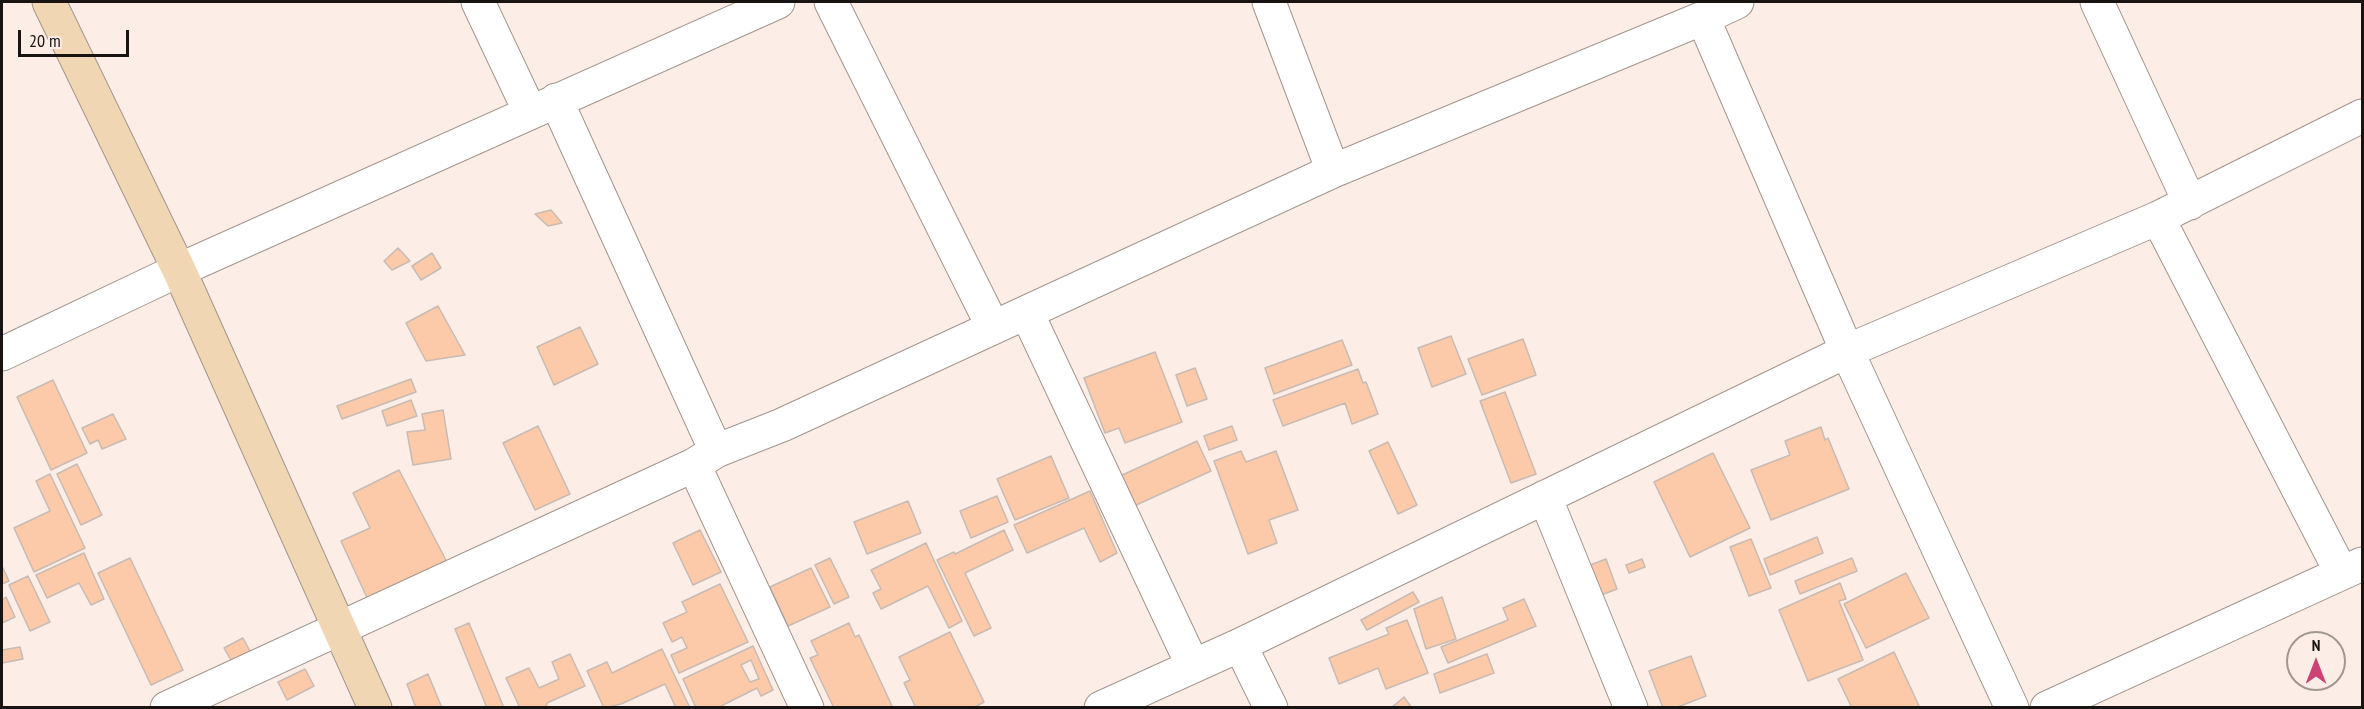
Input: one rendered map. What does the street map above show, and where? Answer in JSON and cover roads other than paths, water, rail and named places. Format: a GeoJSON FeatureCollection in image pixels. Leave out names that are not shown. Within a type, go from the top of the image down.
{"type":"FeatureCollection","features":[{"type":"Feature","properties":{"kind":"street"},"geometry":{"type":"LineString","coordinates":[[50,2],[179,270],[375,708]]}},
{"type":"Feature","properties":{"kind":"street"},"geometry":{"type":"LineString","coordinates":[[478,2],[543,106],[705,458],[807,708]]}},
{"type":"Feature","properties":{"kind":"street"},"geometry":{"type":"LineString","coordinates":[[2,354],[179,270],[778,2]]}},
{"type":"Feature","properties":{"kind":"street"},"geometry":{"type":"LineString","coordinates":[[831,2],[993,327]]}},
{"type":"Feature","properties":{"kind":"street"},"geometry":{"type":"LineString","coordinates":[[1269,2],[1333,171]]}},
{"type":"Feature","properties":{"kind":"street"},"geometry":{"type":"LineString","coordinates":[[167,708],[705,458],[782,425],[1333,171],[1703,18],[1735,2]]}},
{"type":"Feature","properties":{"kind":"street"},"geometry":{"type":"LineString","coordinates":[[2097,2],[2190,203]]}},
{"type":"Feature","properties":{"kind":"street"},"geometry":{"type":"LineString","coordinates":[[1703,18],[1847,351],[2012,708]]}},
{"type":"Feature","properties":{"kind":"street"},"geometry":{"type":"LineString","coordinates":[[1101,708],[1240,645],[1847,351],[2158,218],[2362,116]]}},
{"type":"Feature","properties":{"kind":"street"},"geometry":{"type":"LineString","coordinates":[[2047,708],[2352,568],[2158,218]]}},
{"type":"Feature","properties":{"kind":"street"},"geometry":{"type":"LineString","coordinates":[[1027,313],[1193,666]]}},
{"type":"Feature","properties":{"kind":"street"},"geometry":{"type":"LineString","coordinates":[[1545,497],[1631,708]]}},
{"type":"Feature","properties":{"kind":"street"},"geometry":{"type":"LineString","coordinates":[[1240,645],[1270,708]]}}]}
